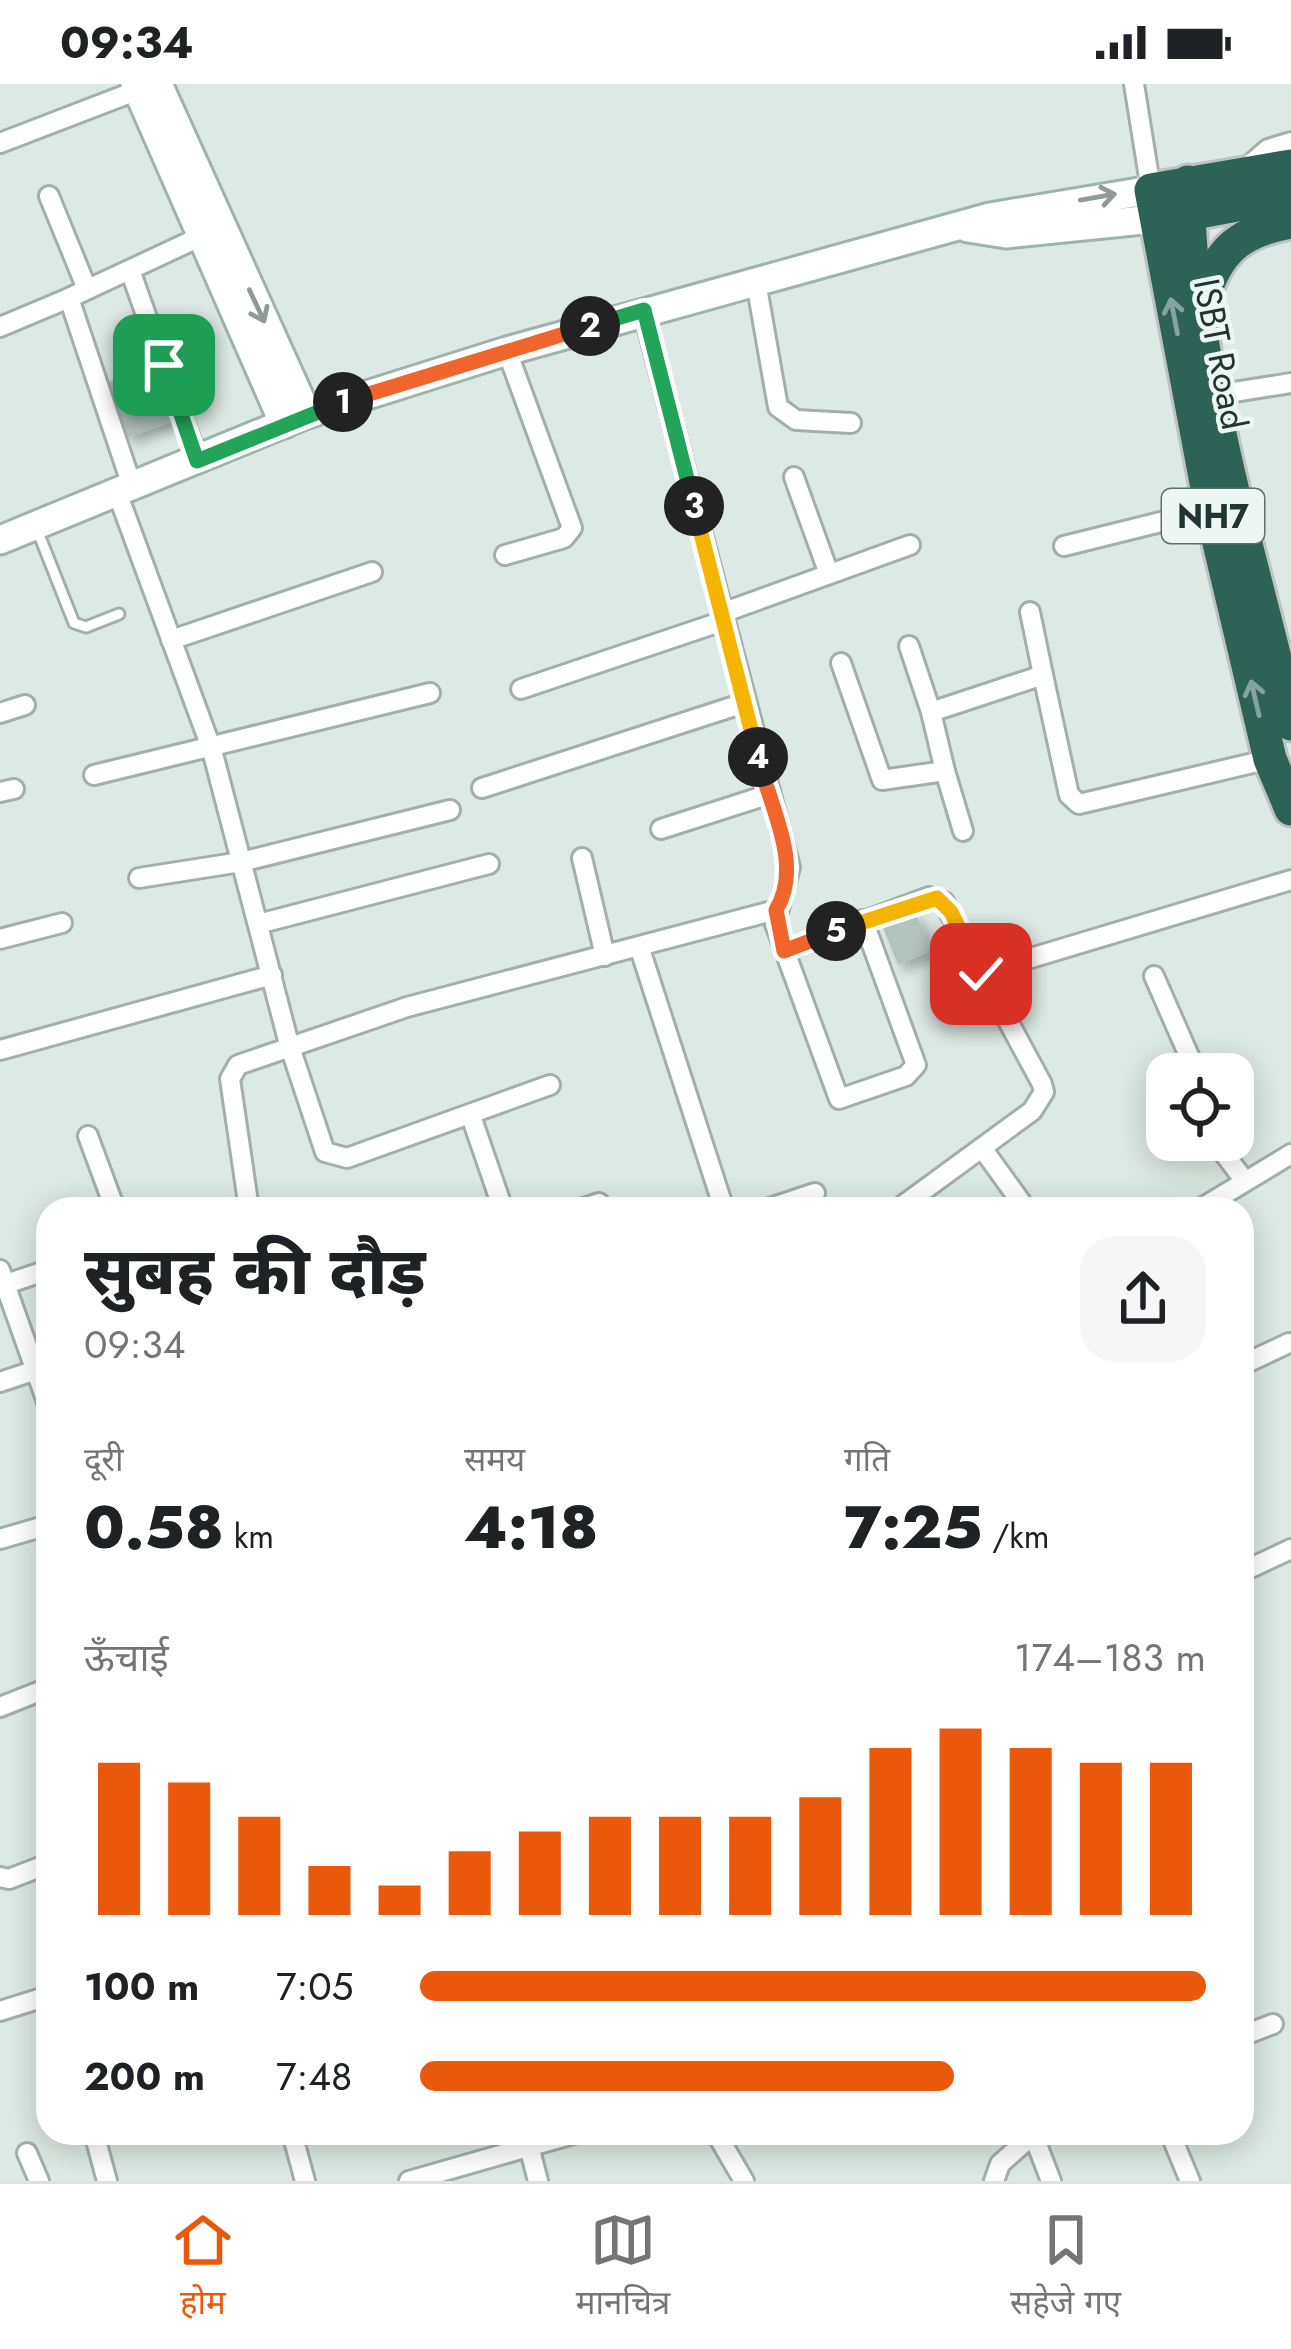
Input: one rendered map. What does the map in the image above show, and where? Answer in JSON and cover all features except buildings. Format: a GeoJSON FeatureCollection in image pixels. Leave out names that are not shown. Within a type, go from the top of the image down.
{"type":"FeatureCollection","features":[{"type":"Feature","properties":{"kind":"highway"},"geometry":{"type":"LineString","coordinates":[[1152,205],[1188,182],[1291,166]]}},
{"type":"Feature","properties":{"kind":"highway","name":"NH7"},"geometry":{"type":"LineString","coordinates":[[1188,182],[1188,217],[1215,395],[1226,507],[1291,724]]}},
{"type":"Feature","properties":{"kind":"highway"},"geometry":{"type":"LineString","coordinates":[[1152,205],[1188,217],[1291,194]]}},
{"type":"Feature","properties":{"kind":"highway","name":"ISBT Road"},"geometry":{"type":"LineString","coordinates":[[1152,205],[1226,507],[1270,758],[1291,809]]}},
{"type":"Feature","properties":{"kind":"highway"},"geometry":{"type":"LineString","coordinates":[[1200,307],[1212,266],[1228,245],[1264,227],[1291,222]]}},
{"type":"Feature","properties":{"kind":"main road"},"geometry":{"type":"LineString","coordinates":[[144,86],[202,236],[295,419]]}},
{"type":"Feature","properties":{"kind":"main road"},"geometry":{"type":"LineString","coordinates":[[144,86],[295,419]]}},
{"type":"Feature","properties":{"kind":"main road"},"geometry":{"type":"LineString","coordinates":[[0,540],[295,419],[644,310],[964,227],[1006,234],[1152,205]]}},
{"type":"Feature","properties":{"kind":"street"},"geometry":{"type":"LineString","coordinates":[[1134,84],[1152,205]]}},
{"type":"Feature","properties":{"kind":"street"},"geometry":{"type":"LineString","coordinates":[[0,143],[144,86]]}},
{"type":"Feature","properties":{"kind":"street"},"geometry":{"type":"LineString","coordinates":[[1241,173],[1268,148],[1291,142]]}},
{"type":"Feature","properties":{"kind":"street"},"geometry":{"type":"LineString","coordinates":[[49,196],[78,293],[125,492],[171,640],[212,750],[317,1139],[335,1158],[471,1116],[550,1085]]}},
{"type":"Feature","properties":{"kind":"street"},"geometry":{"type":"LineString","coordinates":[[0,328],[202,236]]}},
{"type":"Feature","properties":{"kind":"street"},"geometry":{"type":"LineString","coordinates":[[130,270],[197,461]]}},
{"type":"Feature","properties":{"kind":"street"},"geometry":{"type":"LineString","coordinates":[[756,282],[778,406],[796,420],[851,424]]}},
{"type":"Feature","properties":{"kind":"street"},"geometry":{"type":"LineString","coordinates":[[644,310],[767,795],[790,867],[785,895],[776,910],[784,951],[839,1100],[906,1076],[916,1056],[863,920]]}},
{"type":"Feature","properties":{"kind":"street"},"geometry":{"type":"LineString","coordinates":[[505,555],[564,538],[572,528],[507,351]]}},
{"type":"Feature","properties":{"kind":"street"},"geometry":{"type":"LineString","coordinates":[[1215,395],[1291,383]]}},
{"type":"Feature","properties":{"kind":"street"},"geometry":{"type":"LineString","coordinates":[[794,477],[830,574]]}},
{"type":"Feature","properties":{"kind":"street"},"geometry":{"type":"LineString","coordinates":[[1064,546],[1226,507]]}},
{"type":"Feature","properties":{"kind":"street"},"geometry":{"type":"LineString","coordinates":[[521,689],[910,545]]}},
{"type":"Feature","properties":{"kind":"street"},"geometry":{"type":"LineString","coordinates":[[171,640],[372,572]]}},
{"type":"Feature","properties":{"kind":"street"},"geometry":{"type":"LineString","coordinates":[[1030,611],[1069,795],[1079,804],[1270,758]]}},
{"type":"Feature","properties":{"kind":"street"},"geometry":{"type":"LineString","coordinates":[[910,646],[963,831]]}},
{"type":"Feature","properties":{"kind":"street"},"geometry":{"type":"LineString","coordinates":[[841,662],[882,780],[945,771]]}},
{"type":"Feature","properties":{"kind":"street"},"geometry":{"type":"LineString","coordinates":[[932,712],[1043,675]]}},
{"type":"Feature","properties":{"kind":"street"},"geometry":{"type":"LineString","coordinates":[[94,775],[212,750],[430,693]]}},
{"type":"Feature","properties":{"kind":"street"},"geometry":{"type":"LineString","coordinates":[[482,788],[744,703]]}},
{"type":"Feature","properties":{"kind":"street"},"geometry":{"type":"LineString","coordinates":[[0,713],[25,705]]}},
{"type":"Feature","properties":{"kind":"street"},"geometry":{"type":"LineString","coordinates":[[661,829],[767,795]]}},
{"type":"Feature","properties":{"kind":"street"},"geometry":{"type":"LineString","coordinates":[[139,878],[241,862],[450,810]]}},
{"type":"Feature","properties":{"kind":"street"},"geometry":{"type":"LineString","coordinates":[[582,858],[605,956]]}},
{"type":"Feature","properties":{"kind":"street"},"geometry":{"type":"LineString","coordinates":[[258,924],[489,864]]}},
{"type":"Feature","properties":{"kind":"street"},"geometry":{"type":"LineString","coordinates":[[981,974],[1291,880]]}},
{"type":"Feature","properties":{"kind":"street"},"geometry":{"type":"LineString","coordinates":[[784,951],[937,898],[951,912],[1044,1092],[1032,1112],[915,1197]]}},
{"type":"Feature","properties":{"kind":"street"},"geometry":{"type":"LineString","coordinates":[[247,1197],[230,1078],[238,1065],[289,1044],[776,910]]}},
{"type":"Feature","properties":{"kind":"street"},"geometry":{"type":"LineString","coordinates":[[0,939],[62,923]]}},
{"type":"Feature","properties":{"kind":"street"},"geometry":{"type":"LineString","coordinates":[[640,949],[720,1197]]}},
{"type":"Feature","properties":{"kind":"street"},"geometry":{"type":"LineString","coordinates":[[0,1050],[272,975]]}},
{"type":"Feature","properties":{"kind":"street"},"geometry":{"type":"LineString","coordinates":[[1154,976],[1188,1053]]}},
{"type":"Feature","properties":{"kind":"street"},"geometry":{"type":"LineString","coordinates":[[471,1116],[498,1197]]}},
{"type":"Feature","properties":{"kind":"street"},"geometry":{"type":"LineString","coordinates":[[88,1136],[111,1197]]}},
{"type":"Feature","properties":{"kind":"street"},"geometry":{"type":"LineString","coordinates":[[982,1148],[1017,1197]]}},
{"type":"Feature","properties":{"kind":"street"},"geometry":{"type":"LineString","coordinates":[[1218,1197],[1291,1154]]}},
{"type":"Feature","properties":{"kind":"street"},"geometry":{"type":"LineString","coordinates":[[1230,1161],[1244,1180]]}},
{"type":"Feature","properties":{"kind":"street"},"geometry":{"type":"LineString","coordinates":[[803,1197],[815,1193]]}},
{"type":"Feature","properties":{"kind":"street"},"geometry":{"type":"LineString","coordinates":[[36,1272],[3,1277],[6,1306],[36,1378]]}},
{"type":"Feature","properties":{"kind":"street"},"geometry":{"type":"LineString","coordinates":[[1254,1359],[1289,1343]]}},
{"type":"Feature","properties":{"kind":"street"},"geometry":{"type":"LineString","coordinates":[[0,1382],[33,1371]]}},
{"type":"Feature","properties":{"kind":"street"},"geometry":{"type":"LineString","coordinates":[[0,1538],[36,1528]]}},
{"type":"Feature","properties":{"kind":"street"},"geometry":{"type":"LineString","coordinates":[[1254,1565],[1291,1549]]}},
{"type":"Feature","properties":{"kind":"street"},"geometry":{"type":"LineString","coordinates":[[0,1707],[36,1693]]}},
{"type":"Feature","properties":{"kind":"street"},"geometry":{"type":"LineString","coordinates":[[0,1877],[9,1879],[36,1869]]}},
{"type":"Feature","properties":{"kind":"street"},"geometry":{"type":"LineString","coordinates":[[0,2011],[36,2000]]}},
{"type":"Feature","properties":{"kind":"street"},"geometry":{"type":"LineString","coordinates":[[1254,2031],[1273,2024]]}},
{"type":"Feature","properties":{"kind":"street"},"geometry":{"type":"LineString","coordinates":[[97,2145],[107,2181]]}},
{"type":"Feature","properties":{"kind":"street"},"geometry":{"type":"LineString","coordinates":[[295,2145],[305,2181]]}},
{"type":"Feature","properties":{"kind":"street"},"geometry":{"type":"LineString","coordinates":[[409,2181],[544,2145]]}},
{"type":"Feature","properties":{"kind":"street"},"geometry":{"type":"LineString","coordinates":[[723,2145],[744,2181]]}},
{"type":"Feature","properties":{"kind":"street"},"geometry":{"type":"LineString","coordinates":[[994,2181],[1000,2164],[1022,2145]]}},
{"type":"Feature","properties":{"kind":"street"},"geometry":{"type":"LineString","coordinates":[[1038,2145],[1051,2181]]}},
{"type":"Feature","properties":{"kind":"street"},"geometry":{"type":"LineString","coordinates":[[1175,2145],[1190,2181]]}},
{"type":"Feature","properties":{"kind":"street"},"geometry":{"type":"LineString","coordinates":[[530,2150],[538,2181]]}},
{"type":"Feature","properties":{"kind":"street"},"geometry":{"type":"LineString","coordinates":[[27,2153],[39,2181]]}},
{"type":"Feature","properties":{"kind":"lane"},"geometry":{"type":"LineString","coordinates":[[36,527],[74,623],[86,627],[119,614]]}},
{"type":"Feature","properties":{"kind":"route"},"geometry":{"type":"LineString","coordinates":[[164,365],[197,461],[307,414],[644,310],[767,795],[790,867],[785,895],[776,910],[775,924],[784,951],[929,896],[944,902],[951,912],[981,974]]}}]}
